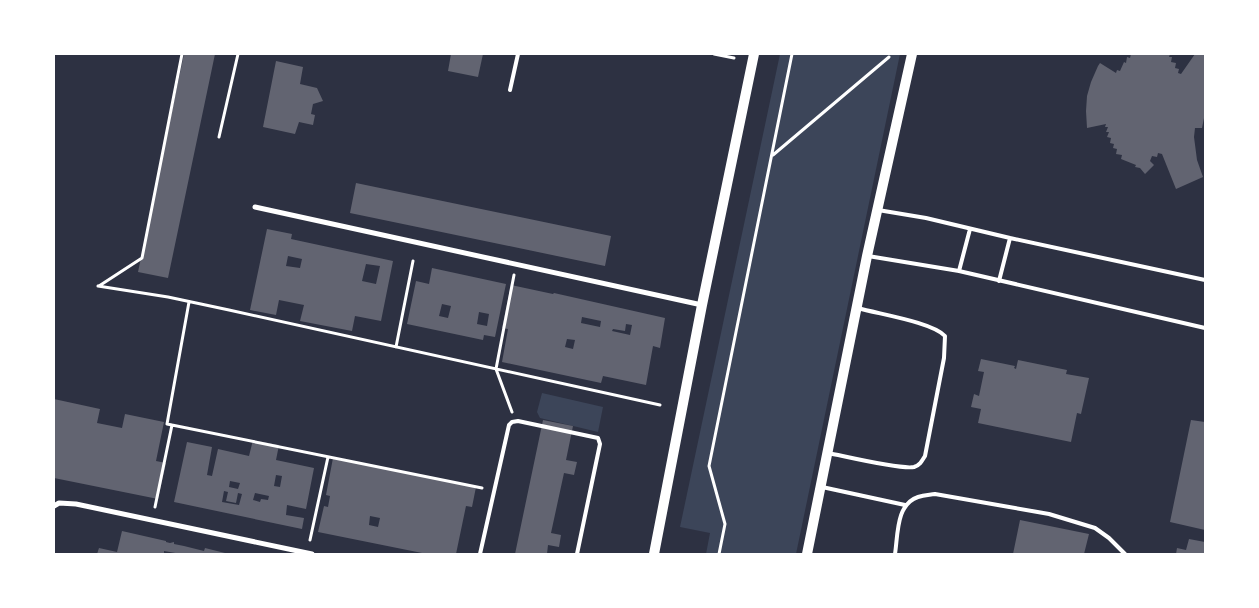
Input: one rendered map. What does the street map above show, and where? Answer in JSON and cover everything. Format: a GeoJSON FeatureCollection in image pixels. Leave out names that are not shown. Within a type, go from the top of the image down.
{"type":"FeatureCollection","features":[{"type":"Feature","properties":{"kind":"main road"},"geometry":{"type":"LineString","coordinates":[[654,554],[702,305],[754,54]]}},
{"type":"Feature","properties":{"kind":"main road"},"geometry":{"type":"LineString","coordinates":[[807,554],[856,308],[912,54]]}},
{"type":"Feature","properties":{"kind":"street"},"geometry":{"type":"LineString","coordinates":[[255,207],[702,305]]}},
{"type":"Feature","properties":{"kind":"street"},"geometry":{"type":"LineString","coordinates":[[54,506],[59,503],[76,504],[312,554]]}},
{"type":"Feature","properties":{"kind":"lane"},"geometry":{"type":"LineString","coordinates":[[510,90],[518,54]]}},
{"type":"Feature","properties":{"kind":"lane"},"geometry":{"type":"LineString","coordinates":[[878,210],[926,218],[1205,280]]}},
{"type":"Feature","properties":{"kind":"lane"},"geometry":{"type":"LineString","coordinates":[[959,271],[970,229]]}},
{"type":"Feature","properties":{"kind":"lane"},"geometry":{"type":"LineString","coordinates":[[999,281],[1010,238]]}},
{"type":"Feature","properties":{"kind":"lane"},"geometry":{"type":"LineString","coordinates":[[867,256],[959,271],[1205,328]]}},
{"type":"Feature","properties":{"kind":"lane"},"geometry":{"type":"LineString","coordinates":[[828,453],[889,465],[915,467],[922,462],[925,456],[944,358],[945,336],[941,332],[928,326],[856,308]]}},
{"type":"Feature","properties":{"kind":"lane"},"geometry":{"type":"LineString","coordinates":[[480,554],[508,425],[518,421],[598,438],[600,444],[577,554]]}},
{"type":"Feature","properties":{"kind":"lane"},"geometry":{"type":"LineString","coordinates":[[821,487],[905,506]]}},
{"type":"Feature","properties":{"kind":"lane"},"geometry":{"type":"LineString","coordinates":[[895,554],[899,522],[905,506],[918,497],[935,494],[1048,514],[1095,528],[1109,538],[1125,554]]}},
{"type":"Feature","properties":{"kind":"path"},"geometry":{"type":"LineString","coordinates":[[182,54],[142,258],[98,286],[189,302],[660,405]]}},
{"type":"Feature","properties":{"kind":"path"},"geometry":{"type":"LineString","coordinates":[[219,137],[238,54]]}},
{"type":"Feature","properties":{"kind":"path"},"geometry":{"type":"LineString","coordinates":[[714,54],[734,58]]}},
{"type":"Feature","properties":{"kind":"path"},"geometry":{"type":"LineString","coordinates":[[719,554],[725,524],[709,466],[792,54]]}},
{"type":"Feature","properties":{"kind":"path"},"geometry":{"type":"LineString","coordinates":[[772,156],[889,57]]}},
{"type":"Feature","properties":{"kind":"path"},"geometry":{"type":"LineString","coordinates":[[396,347],[413,261]]}},
{"type":"Feature","properties":{"kind":"path"},"geometry":{"type":"LineString","coordinates":[[513,283],[496,369],[513,412]]}},
{"type":"Feature","properties":{"kind":"path"},"geometry":{"type":"LineString","coordinates":[[189,302],[167,424],[482,488]]}},
{"type":"Feature","properties":{"kind":"path"},"geometry":{"type":"LineString","coordinates":[[155,507],[172,425]]}},
{"type":"Feature","properties":{"kind":"path"},"geometry":{"type":"LineString","coordinates":[[310,540],[328,457]]}},
{"type":"Feature","properties":{"kind":"shaded area"},"geometry":{"type":"Polygon","coordinates":[[[780,54],[900,54],[796,554],[706,554],[710,533],[680,527],[780,54]]]}},
{"type":"Feature","properties":{"kind":"shaded area"},"geometry":{"type":"Polygon","coordinates":[[[542,393],[603,407],[598,432],[540,418],[537,412],[542,393]]]}},
{"type":"Feature","properties":{"kind":"building"},"geometry":{"type":"Polygon","coordinates":[[[184,54],[215,54],[168,278],[138,272],[184,54]]]}},
{"type":"Feature","properties":{"kind":"building"},"geometry":{"type":"Polygon","coordinates":[[[451,54],[483,54],[478,77],[448,71],[451,54]]]}},
{"type":"Feature","properties":{"kind":"building"},"geometry":{"type":"Polygon","coordinates":[[[1131,54],[1170,54],[1169,57],[1172,57],[1171,62],[1176,63],[1175,68],[1179,69],[1178,73],[1181,74],[1195,54],[1205,54],[1205,113],[1202,128],[1195,128],[1194,137],[1197,160],[1203,177],[1176,189],[1162,154],[1158,153],[1157,157],[1152,156],[1150,161],[1154,165],[1145,174],[1140,168],[1135,167],[1136,165],[1121,159],[1122,155],[1116,154],[1117,149],[1113,148],[1114,144],[1110,143],[1111,138],[1107,137],[1109,132],[1106,132],[1108,127],[1105,127],[1106,124],[1087,128],[1087,96],[1098,66],[1100,63],[1116,73],[1117,70],[1120,71],[1124,62],[1126,63],[1127,57],[1130,58],[1131,54]]]}},
{"type":"Feature","properties":{"kind":"building"},"geometry":{"type":"Polygon","coordinates":[[[276,61],[303,67],[300,84],[317,88],[323,101],[313,104],[311,114],[315,115],[313,125],[299,122],[295,134],[263,127],[276,61]]]}},
{"type":"Feature","properties":{"kind":"building"},"geometry":{"type":"Polygon","coordinates":[[[356,183],[611,236],[605,266],[350,213],[356,183]]]}},
{"type":"Feature","properties":{"kind":"building"},"geometry":{"type":"Polygon","coordinates":[[[267,229],[292,234],[291,239],[393,261],[381,321],[355,316],[352,331],[300,321],[304,305],[279,300],[276,315],[250,310],[267,229]],[[288,256],[286,266],[300,268],[302,259],[288,256]],[[366,264],[362,281],[376,284],[380,266],[366,264]]]}},
{"type":"Feature","properties":{"kind":"building"},"geometry":{"type":"Polygon","coordinates":[[[432,268],[506,284],[495,337],[484,335],[483,340],[407,324],[416,281],[429,284],[432,268]],[[442,304],[439,316],[448,318],[451,306],[442,304]],[[479,312],[477,324],[487,326],[489,314],[479,312]]]}},
{"type":"Feature","properties":{"kind":"building"},"geometry":{"type":"Polygon","coordinates":[[[511,285],[665,318],[660,348],[653,346],[646,385],[603,376],[601,383],[502,362],[508,329],[502,328],[511,285]],[[582,317],[581,323],[600,327],[601,321],[582,317]],[[626,324],[625,331],[613,329],[612,331],[630,335],[632,325],[626,324]],[[567,339],[565,347],[573,349],[575,340],[567,339]]]}},
{"type":"Feature","properties":{"kind":"building"},"geometry":{"type":"Polygon","coordinates":[[[981,359],[1015,366],[1014,368],[1016,369],[1018,360],[1067,370],[1066,374],[1089,378],[1081,414],[1077,413],[1071,442],[978,423],[981,409],[971,407],[974,394],[979,396],[984,372],[978,371],[981,359]]]}},
{"type":"Feature","properties":{"kind":"building"},"geometry":{"type":"Polygon","coordinates":[[[54,399],[100,409],[97,423],[122,428],[125,414],[164,422],[156,461],[166,463],[158,499],[54,478],[54,399]]]}},
{"type":"Feature","properties":{"kind":"building"},"geometry":{"type":"Polygon","coordinates":[[[543,420],[573,426],[566,460],[577,462],[574,475],[564,473],[551,533],[561,535],[559,547],[548,545],[547,554],[515,554],[543,420]]]}},
{"type":"Feature","properties":{"kind":"building"},"geometry":{"type":"Polygon","coordinates":[[[1191,420],[1205,422],[1205,530],[1170,522],[1191,420]]]}},
{"type":"Feature","properties":{"kind":"building"},"geometry":{"type":"Polygon","coordinates":[[[253,440],[279,445],[276,460],[314,468],[306,509],[287,505],[286,515],[304,518],[302,529],[174,502],[187,442],[212,447],[207,475],[212,476],[218,449],[249,456],[253,440]],[[276,475],[274,486],[280,487],[282,476],[276,475]],[[230,481],[229,487],[238,489],[240,483],[230,481]],[[224,491],[222,502],[239,505],[242,494],[238,493],[236,503],[226,501],[228,492],[224,491]],[[255,493],[253,500],[260,502],[261,499],[268,500],[269,496],[255,493]]]}},
{"type":"Feature","properties":{"kind":"building"},"geometry":{"type":"Polygon","coordinates":[[[333,458],[476,487],[472,507],[466,506],[456,554],[427,554],[318,532],[324,506],[328,507],[330,496],[326,495],[333,458]],[[370,516],[369,525],[378,527],[380,518],[370,516]]]}},
{"type":"Feature","properties":{"kind":"building"},"geometry":{"type":"Polygon","coordinates":[[[1020,520],[1089,534],[1084,554],[1013,554],[1020,520]]]}},
{"type":"Feature","properties":{"kind":"building"},"geometry":{"type":"Polygon","coordinates":[[[122,531],[170,543],[174,542],[174,544],[204,551],[205,548],[229,554],[181,554],[164,551],[164,554],[97,554],[99,548],[117,552],[122,531]]]}},
{"type":"Feature","properties":{"kind":"building"},"geometry":{"type":"Polygon","coordinates":[[[1189,539],[1205,542],[1205,554],[1176,554],[1177,548],[1186,550],[1189,539]]]}}]}
